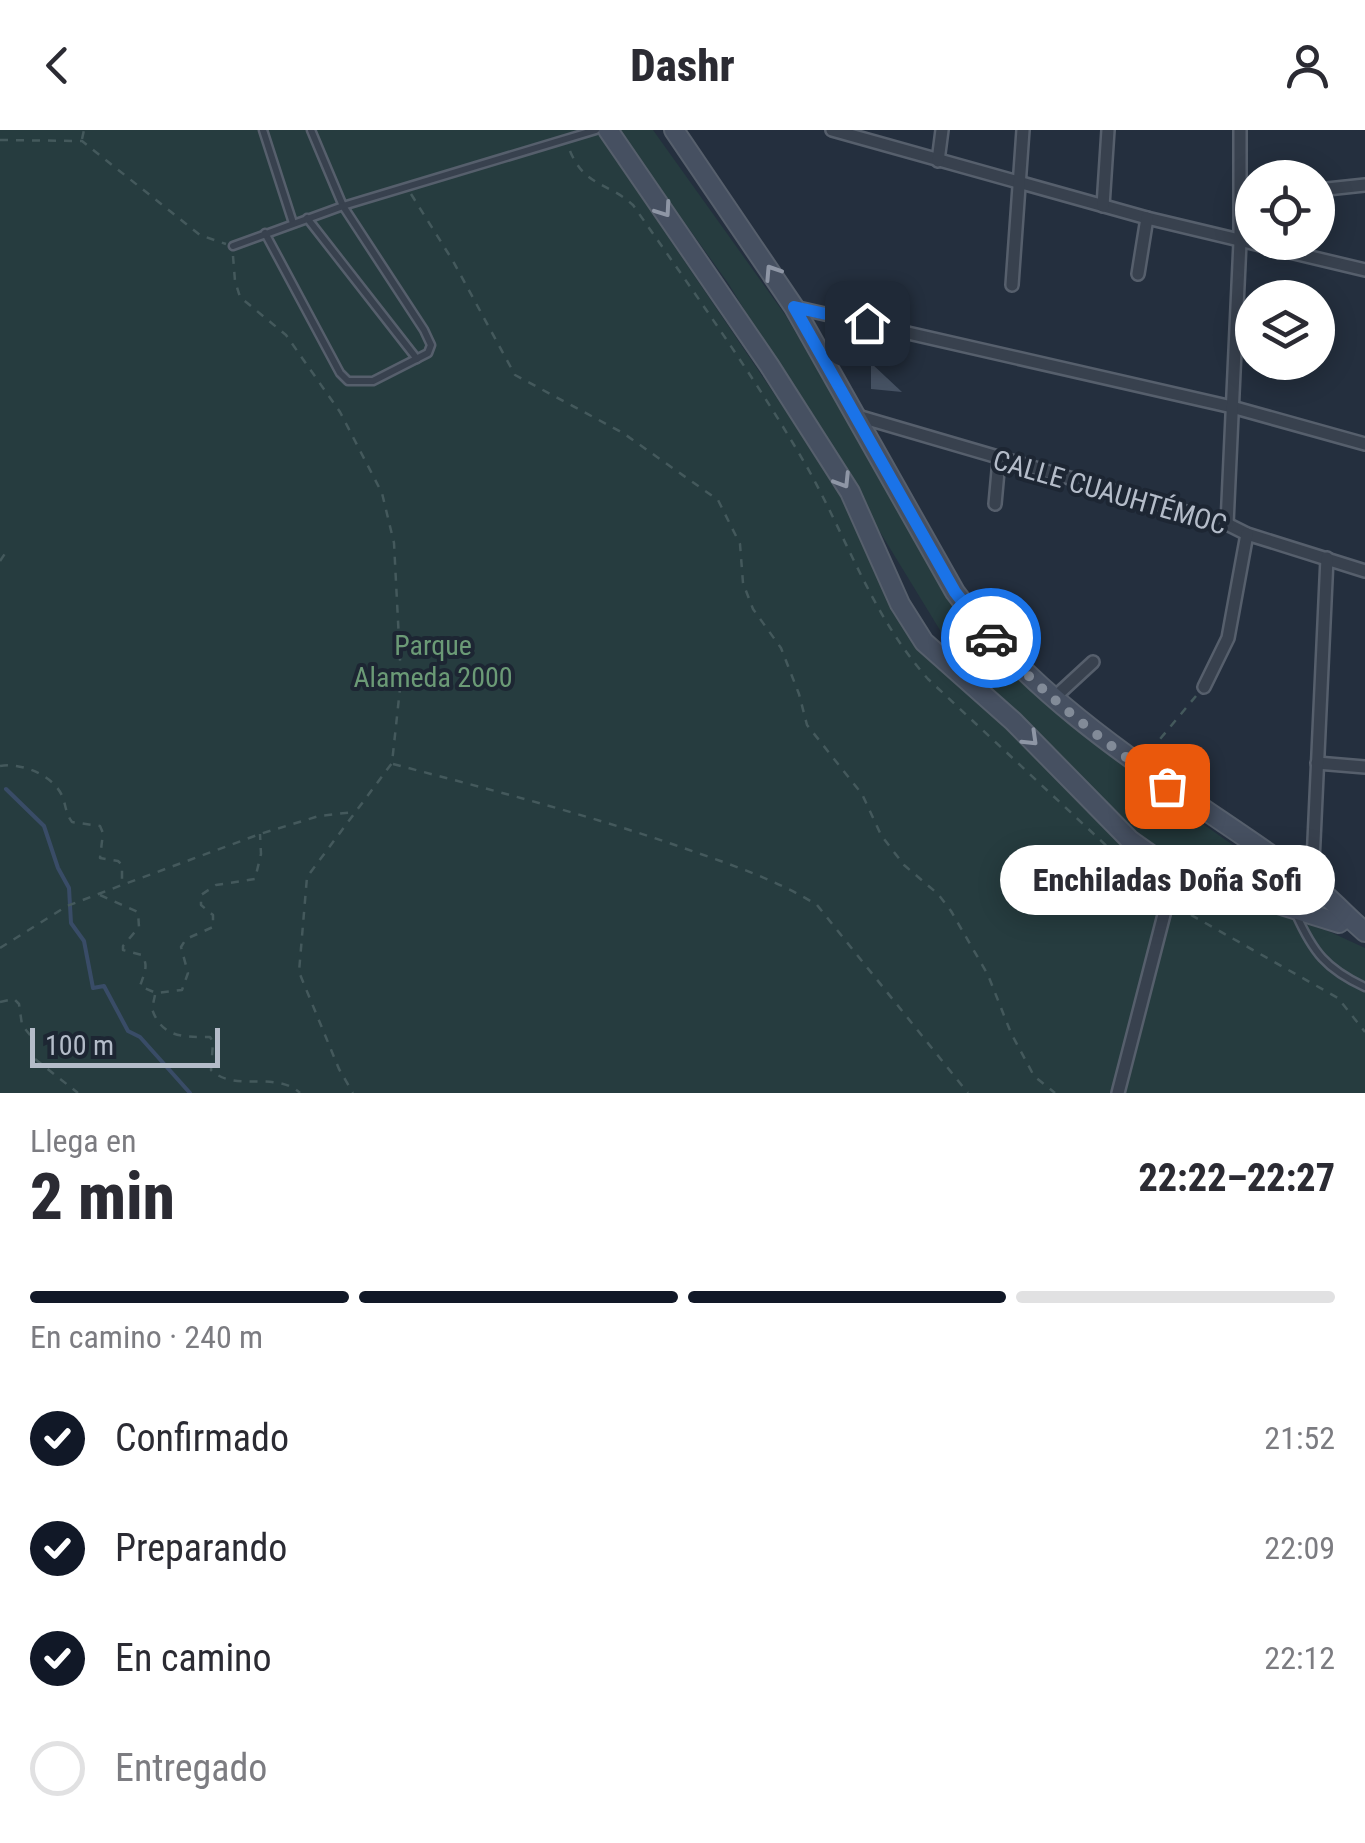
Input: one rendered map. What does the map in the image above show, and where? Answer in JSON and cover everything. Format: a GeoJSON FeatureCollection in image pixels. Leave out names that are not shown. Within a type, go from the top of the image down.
{"type":"FeatureCollection","features":[{"type":"Feature","properties":{"kind":"main road"},"geometry":{"type":"LineString","coordinates":[[608,130],[769,365],[850,492],[900,604],[916,632],[949,668],[1026,733],[1121,832],[1174,872],[1338,923],[1348,917]]}},
{"type":"Feature","properties":{"kind":"main road"},"geometry":{"type":"LineString","coordinates":[[674,130],[794,307],[955,592],[1002,650],[1138,766],[1312,884],[1365,932]]}},
{"type":"Feature","properties":{"kind":"street"},"geometry":{"type":"LineString","coordinates":[[832,130],[1235,241]]}},
{"type":"Feature","properties":{"kind":"street"},"geometry":{"type":"LineString","coordinates":[[938,161],[942,130]]}},
{"type":"Feature","properties":{"kind":"street"},"geometry":{"type":"LineString","coordinates":[[1012,286],[1023,130]]}},
{"type":"Feature","properties":{"kind":"street"},"geometry":{"type":"LineString","coordinates":[[1103,206],[1108,130]]}},
{"type":"Feature","properties":{"kind":"street"},"geometry":{"type":"LineString","coordinates":[[1239,160],[1240,130]]}},
{"type":"Feature","properties":{"kind":"street"},"geometry":{"type":"LineString","coordinates":[[1335,188],[1365,185]]}},
{"type":"Feature","properties":{"kind":"street"},"geometry":{"type":"LineString","coordinates":[[1138,274],[1148,218]]}},
{"type":"Feature","properties":{"kind":"street"},"geometry":{"type":"LineString","coordinates":[[1227,524],[1239,260]]}},
{"type":"Feature","properties":{"kind":"street"},"geometry":{"type":"LineString","coordinates":[[1320,260],[1365,270]]}},
{"type":"Feature","properties":{"kind":"street"},"geometry":{"type":"LineString","coordinates":[[794,307],[1232,406],[1365,444]]}},
{"type":"Feature","properties":{"kind":"street","name":"CALLE CUAUHTÉMOC"},"geometry":{"type":"LineString","coordinates":[[854,415],[1227,524],[1247,534],[1365,570]]}},
{"type":"Feature","properties":{"kind":"street"},"geometry":{"type":"LineString","coordinates":[[995,504],[998,460]]}},
{"type":"Feature","properties":{"kind":"street"},"geometry":{"type":"LineString","coordinates":[[1204,687],[1228,638],[1247,534]]}},
{"type":"Feature","properties":{"kind":"street"},"geometry":{"type":"LineString","coordinates":[[1312,884],[1327,558]]}},
{"type":"Feature","properties":{"kind":"street"},"geometry":{"type":"LineString","coordinates":[[1055,697],[1093,662]]}},
{"type":"Feature","properties":{"kind":"street"},"geometry":{"type":"LineString","coordinates":[[1317,763],[1365,766]]}},
{"type":"Feature","properties":{"kind":"street"},"geometry":{"type":"LineString","coordinates":[[1118,1093],[1174,872]]}},
{"type":"Feature","properties":{"kind":"lane"},"geometry":{"type":"LineString","coordinates":[[263,130],[293,222]]}},
{"type":"Feature","properties":{"kind":"lane"},"geometry":{"type":"LineString","coordinates":[[265,233],[340,373],[348,381],[373,381],[428,353],[431,345],[424,330],[344,206],[311,130]]}},
{"type":"Feature","properties":{"kind":"lane"},"geometry":{"type":"LineString","coordinates":[[233,246],[293,222],[596,130]]}},
{"type":"Feature","properties":{"kind":"lane"},"geometry":{"type":"LineString","coordinates":[[307,218],[417,359]]}},
{"type":"Feature","properties":{"kind":"lane"},"geometry":{"type":"LineString","coordinates":[[1294,908],[1312,950],[1338,972],[1365,986]]}},
{"type":"Feature","properties":{"kind":"path"},"geometry":{"type":"LineString","coordinates":[[82,140],[84,130]]}},
{"type":"Feature","properties":{"kind":"path"},"geometry":{"type":"LineString","coordinates":[[565,139],[583,176],[633,205],[743,368],[838,522],[888,629],[902,650],[1165,900],[1338,998],[1365,1032]]}},
{"type":"Feature","properties":{"kind":"path"},"geometry":{"type":"LineString","coordinates":[[0,140],[82,140],[200,234],[233,246],[240,297],[286,334],[340,412],[382,493],[394,542],[400,642],[401,678],[392,763],[307,878],[299,972],[339,1068],[354,1093]]}},
{"type":"Feature","properties":{"kind":"path"},"geometry":{"type":"LineString","coordinates":[[406,187],[454,261],[515,375],[623,433],[718,500],[740,544],[743,583],[754,609],[782,648],[807,725],[862,794],[881,834],[904,865],[951,910],[988,975],[1011,1034],[1034,1076],[1056,1093]]}},
{"type":"Feature","properties":{"kind":"path"},"geometry":{"type":"LineString","coordinates":[[0,560],[6,552]]}},
{"type":"Feature","properties":{"kind":"path"},"geometry":{"type":"LineString","coordinates":[[1138,766],[1204,687]]}},
{"type":"Feature","properties":{"kind":"path"},"geometry":{"type":"LineString","coordinates":[[392,763],[606,821],[716,859],[798,894],[817,905],[968,1093]]}},
{"type":"Feature","properties":{"kind":"path"},"geometry":{"type":"LineString","coordinates":[[0,766],[29,768],[62,794],[72,822],[100,826],[100,858],[122,865],[122,885]]}},
{"type":"Feature","properties":{"kind":"path"},"geometry":{"type":"LineString","coordinates":[[0,948],[68,906],[122,885],[260,834],[319,816],[355,812]]}},
{"type":"Feature","properties":{"kind":"path"},"geometry":{"type":"LineString","coordinates":[[100,895],[138,912],[138,927],[122,946],[130,953],[142,955],[146,968],[140,986],[156,993],[182,990],[188,972],[182,946],[186,939],[213,927],[215,919],[202,905],[201,894],[216,885],[255,879],[261,854],[260,834]]}},
{"type":"Feature","properties":{"kind":"path"},"geometry":{"type":"LineString","coordinates":[[156,993],[152,1008],[164,1029],[176,1037],[210,1037],[211,1070],[217,1076],[227,1080],[278,1082],[300,1093]]}},
{"type":"Feature","properties":{"kind":"path"},"geometry":{"type":"LineString","coordinates":[[0,1002],[14,998],[35,1059],[78,1093]]}},
{"type":"Feature","properties":{"kind":"green space","name":"Parque Alameda 2000"},"geometry":{"type":"Polygon","coordinates":[[[0,130],[596,130],[835,484],[910,637],[1034,745],[1117,839],[1187,886],[1328,931],[1365,948],[1365,1093],[0,1093],[0,130]]]}},
{"type":"Feature","properties":{"kind":"green space"},"geometry":{"type":"Polygon","coordinates":[[[618,130],[653,130],[786,316],[970,631],[1186,812],[1317,909],[1237,885],[1167,856],[1112,811],[946,640],[728,283],[618,130]]]}},
{"type":"Feature","properties":{"kind":"building"},"geometry":{"type":"Polygon","coordinates":[[[871,363],[902,392],[871,389],[871,363]]]}},
{"type":"Feature","properties":{"kind":"waterway"},"geometry":{"type":"LineString","coordinates":[[6,789],[44,826],[69,888],[71,923],[84,941],[93,988],[104,986],[128,1031],[140,1037],[190,1093]]}},
{"type":"Feature","properties":{"kind":"way so far"},"geometry":{"type":"LineString","coordinates":[[991,638],[1055,697],[1167,786]]}},
{"type":"Feature","properties":{"kind":"place","name":"Enchiladas Doña Sofi"},"geometry":{"type":"Point","coordinates":[1167,786]}},
{"type":"Feature","properties":{"kind":"route"},"geometry":{"type":"LineString","coordinates":[[867,323],[794,307],[955,592],[991,638]]}}]}
